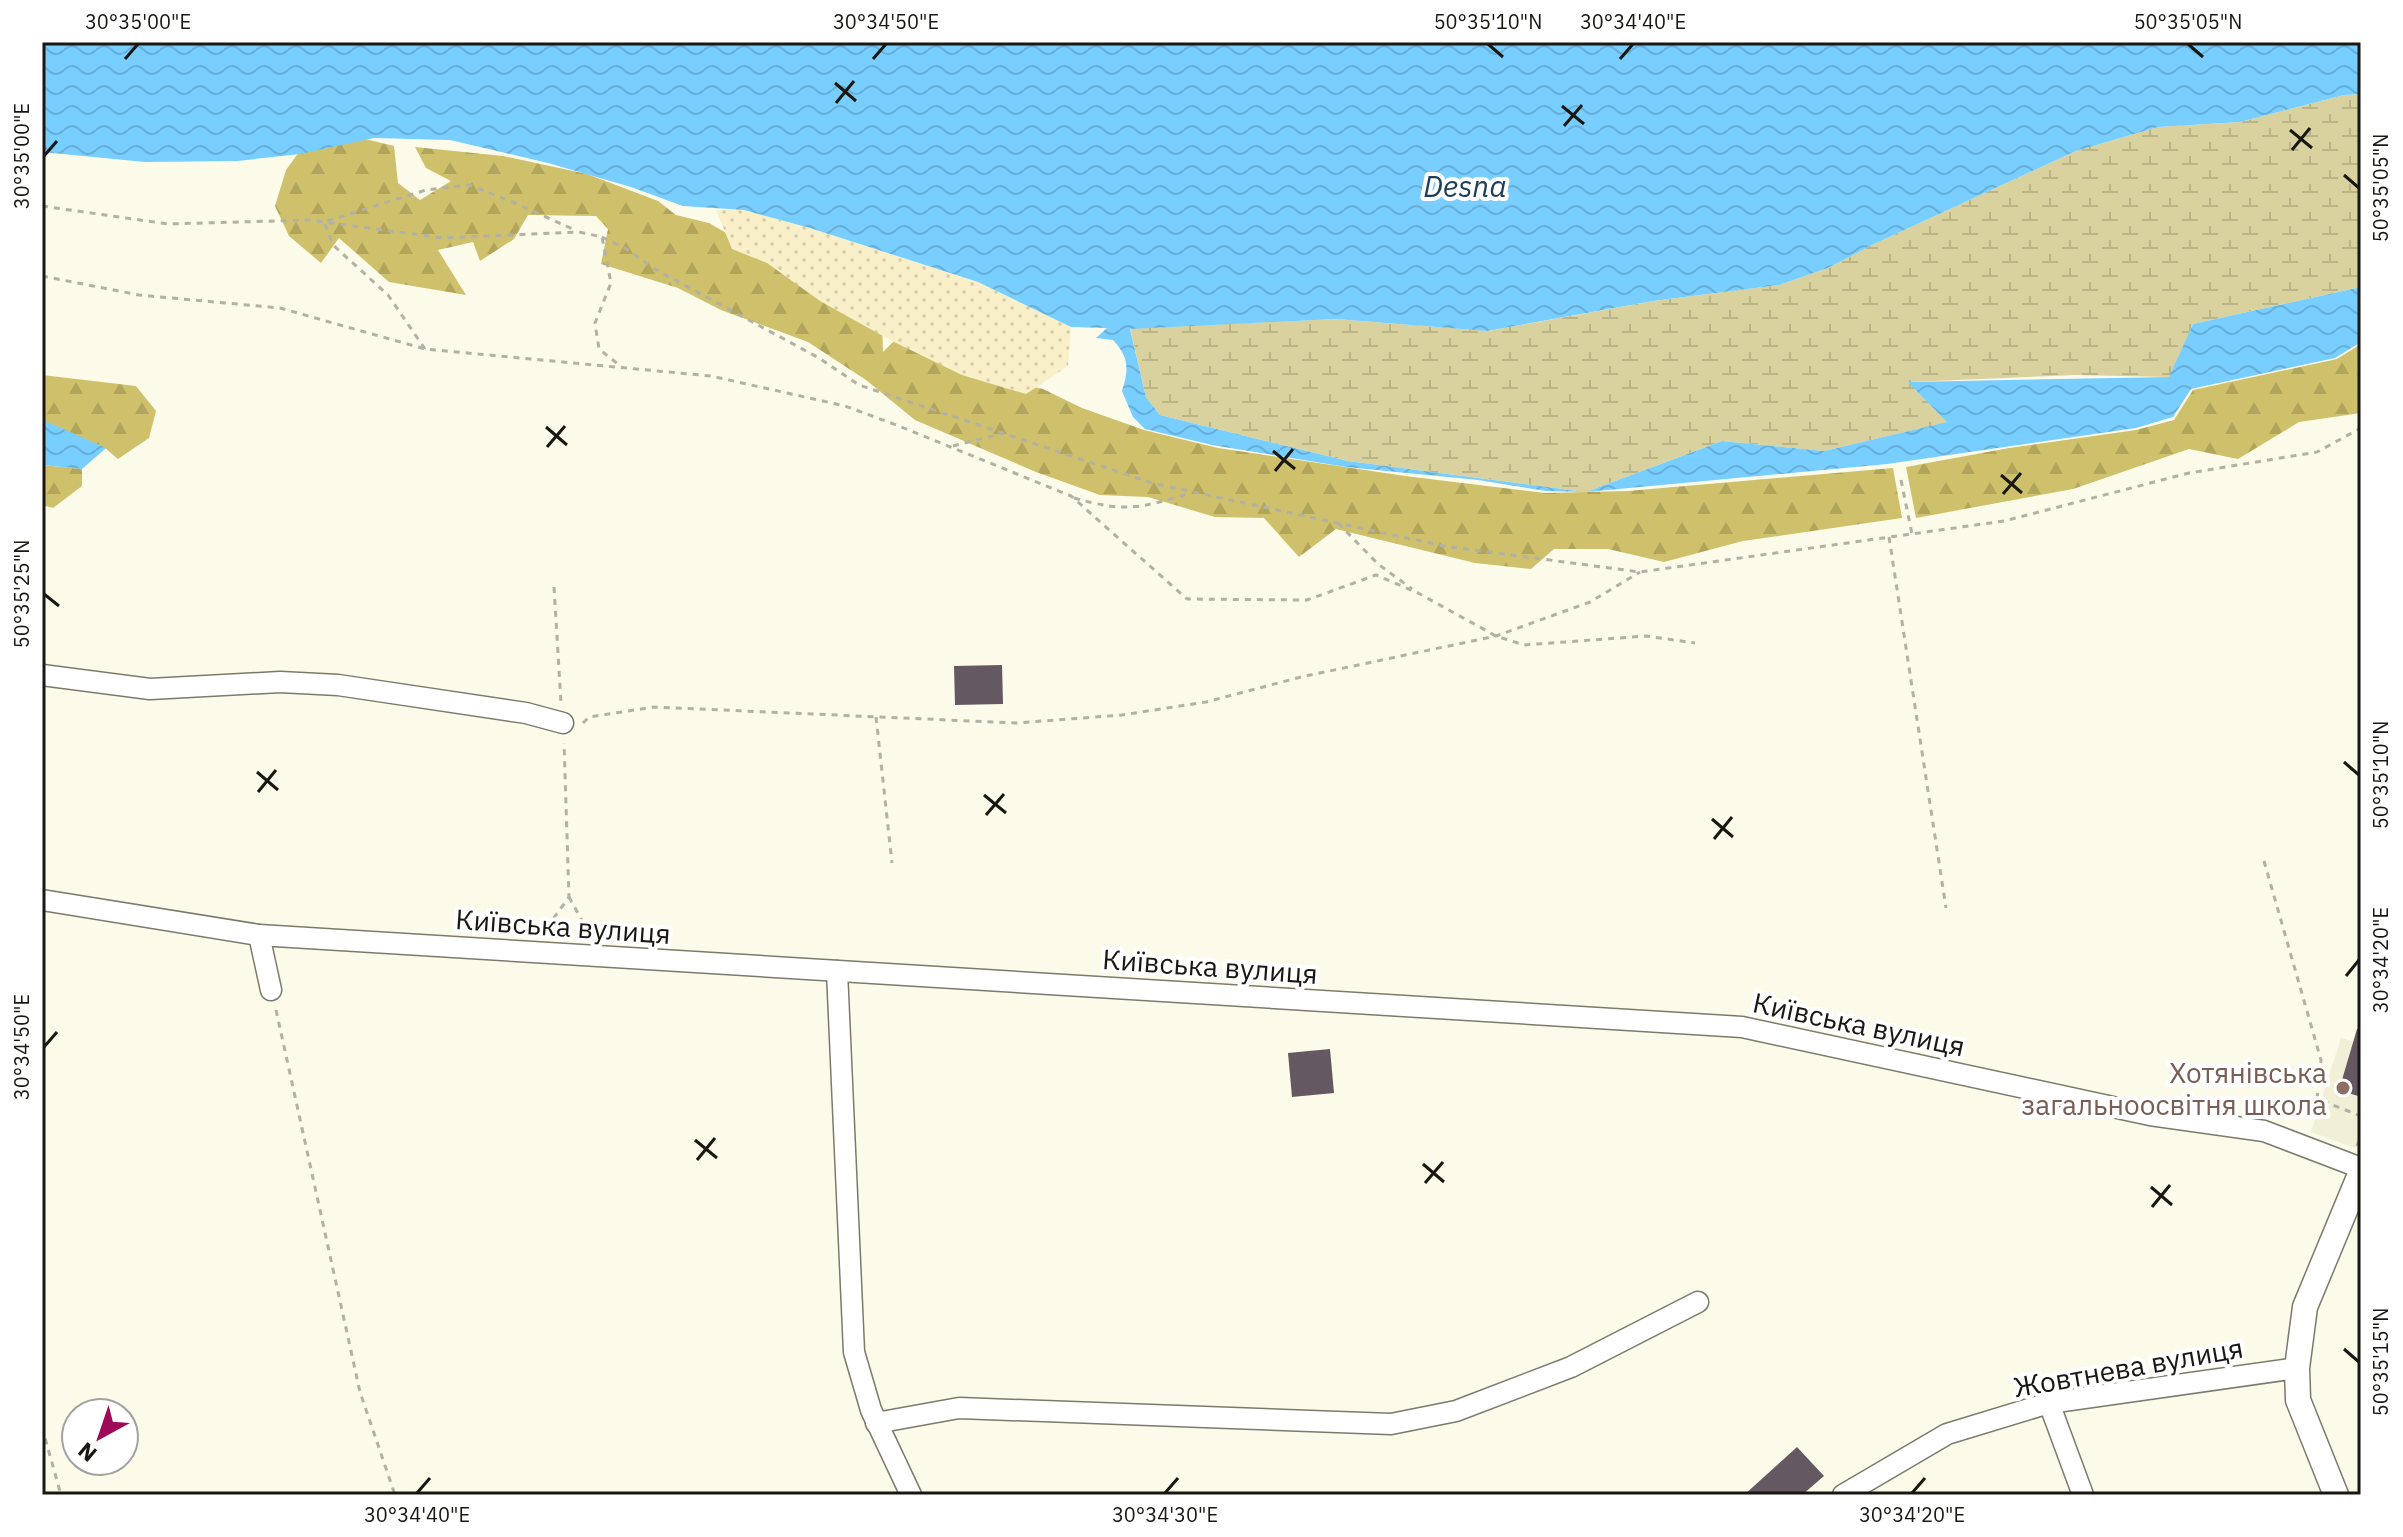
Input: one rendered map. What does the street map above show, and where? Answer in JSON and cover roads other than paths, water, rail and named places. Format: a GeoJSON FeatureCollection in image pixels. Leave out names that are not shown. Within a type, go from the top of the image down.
{"type":"FeatureCollection","features":[{"type":"Feature","properties":{"kind":"street"},"geometry":{"type":"LineString","coordinates":[[42,675],[150,689],[280,682],[338,685],[526,713],[572,724]]}},
{"type":"Feature","properties":{"kind":"street","name":"Київська вулиця"},"geometry":{"type":"LineString","coordinates":[[42,900],[259,935],[1742,1027],[2150,1115],[2264,1131],[2361,1170]]}},
{"type":"Feature","properties":{"kind":"street"},"geometry":{"type":"LineString","coordinates":[[259,935],[271,990]]}},
{"type":"Feature","properties":{"kind":"street"},"geometry":{"type":"LineString","coordinates":[[837,971],[854,1352],[876,1423],[911,1495]]}},
{"type":"Feature","properties":{"kind":"street"},"geometry":{"type":"LineString","coordinates":[[2336,1495],[2298,1400],[2297,1368],[2305,1307],[2361,1170]]}},
{"type":"Feature","properties":{"kind":"street"},"geometry":{"type":"LineString","coordinates":[[876,1423],[959,1408],[1391,1424],[1456,1411],[1571,1367],[1698,1302]]}},
{"type":"Feature","properties":{"kind":"street","name":"Жовтнева вулиця"},"geometry":{"type":"LineString","coordinates":[[1843,1495],[1947,1434],[2049,1403],[2297,1368]]}},
{"type":"Feature","properties":{"kind":"street"},"geometry":{"type":"LineString","coordinates":[[2049,1403],[2083,1495]]}},
{"type":"Feature","properties":{"kind":"water","name":"Desna"},"geometry":{"type":"Polygon","coordinates":[[[42,42],[2361,42],[2361,94],[2344,95],[2240,122],[2158,127],[2076,151],[1828,268],[1779,285],[1653,301],[1487,331],[1336,319],[1130,329],[1146,397],[1160,415],[1348,461],[1586,492],[1546,491],[1478,480],[1346,467],[1212,445],[1145,429],[1133,417],[1122,391],[1126,370],[1122,352],[1113,340],[1096,338],[1107,328],[1071,327],[978,282],[810,228],[744,210],[683,206],[548,163],[450,140],[374,138],[300,154],[237,161],[145,162],[42,152],[42,42]]]}},
{"type":"Feature","properties":{"kind":"water"},"geometry":{"type":"Polygon","coordinates":[[[2361,287],[2361,342],[2335,358],[2191,389],[2173,417],[2136,428],[1887,464],[1586,492],[1722,441],[1824,451],[1947,422],[1908,382],[2169,377],[2193,324],[2361,287]]]}},
{"type":"Feature","properties":{"kind":"water"},"geometry":{"type":"Polygon","coordinates":[[[42,421],[106,448],[82,469],[42,465],[42,421]]]}},
{"type":"Feature","properties":{"kind":"place","name":"Хотянівська загальноосвітня школа"},"geometry":{"type":"Point","coordinates":[2343,1088]}}]}
